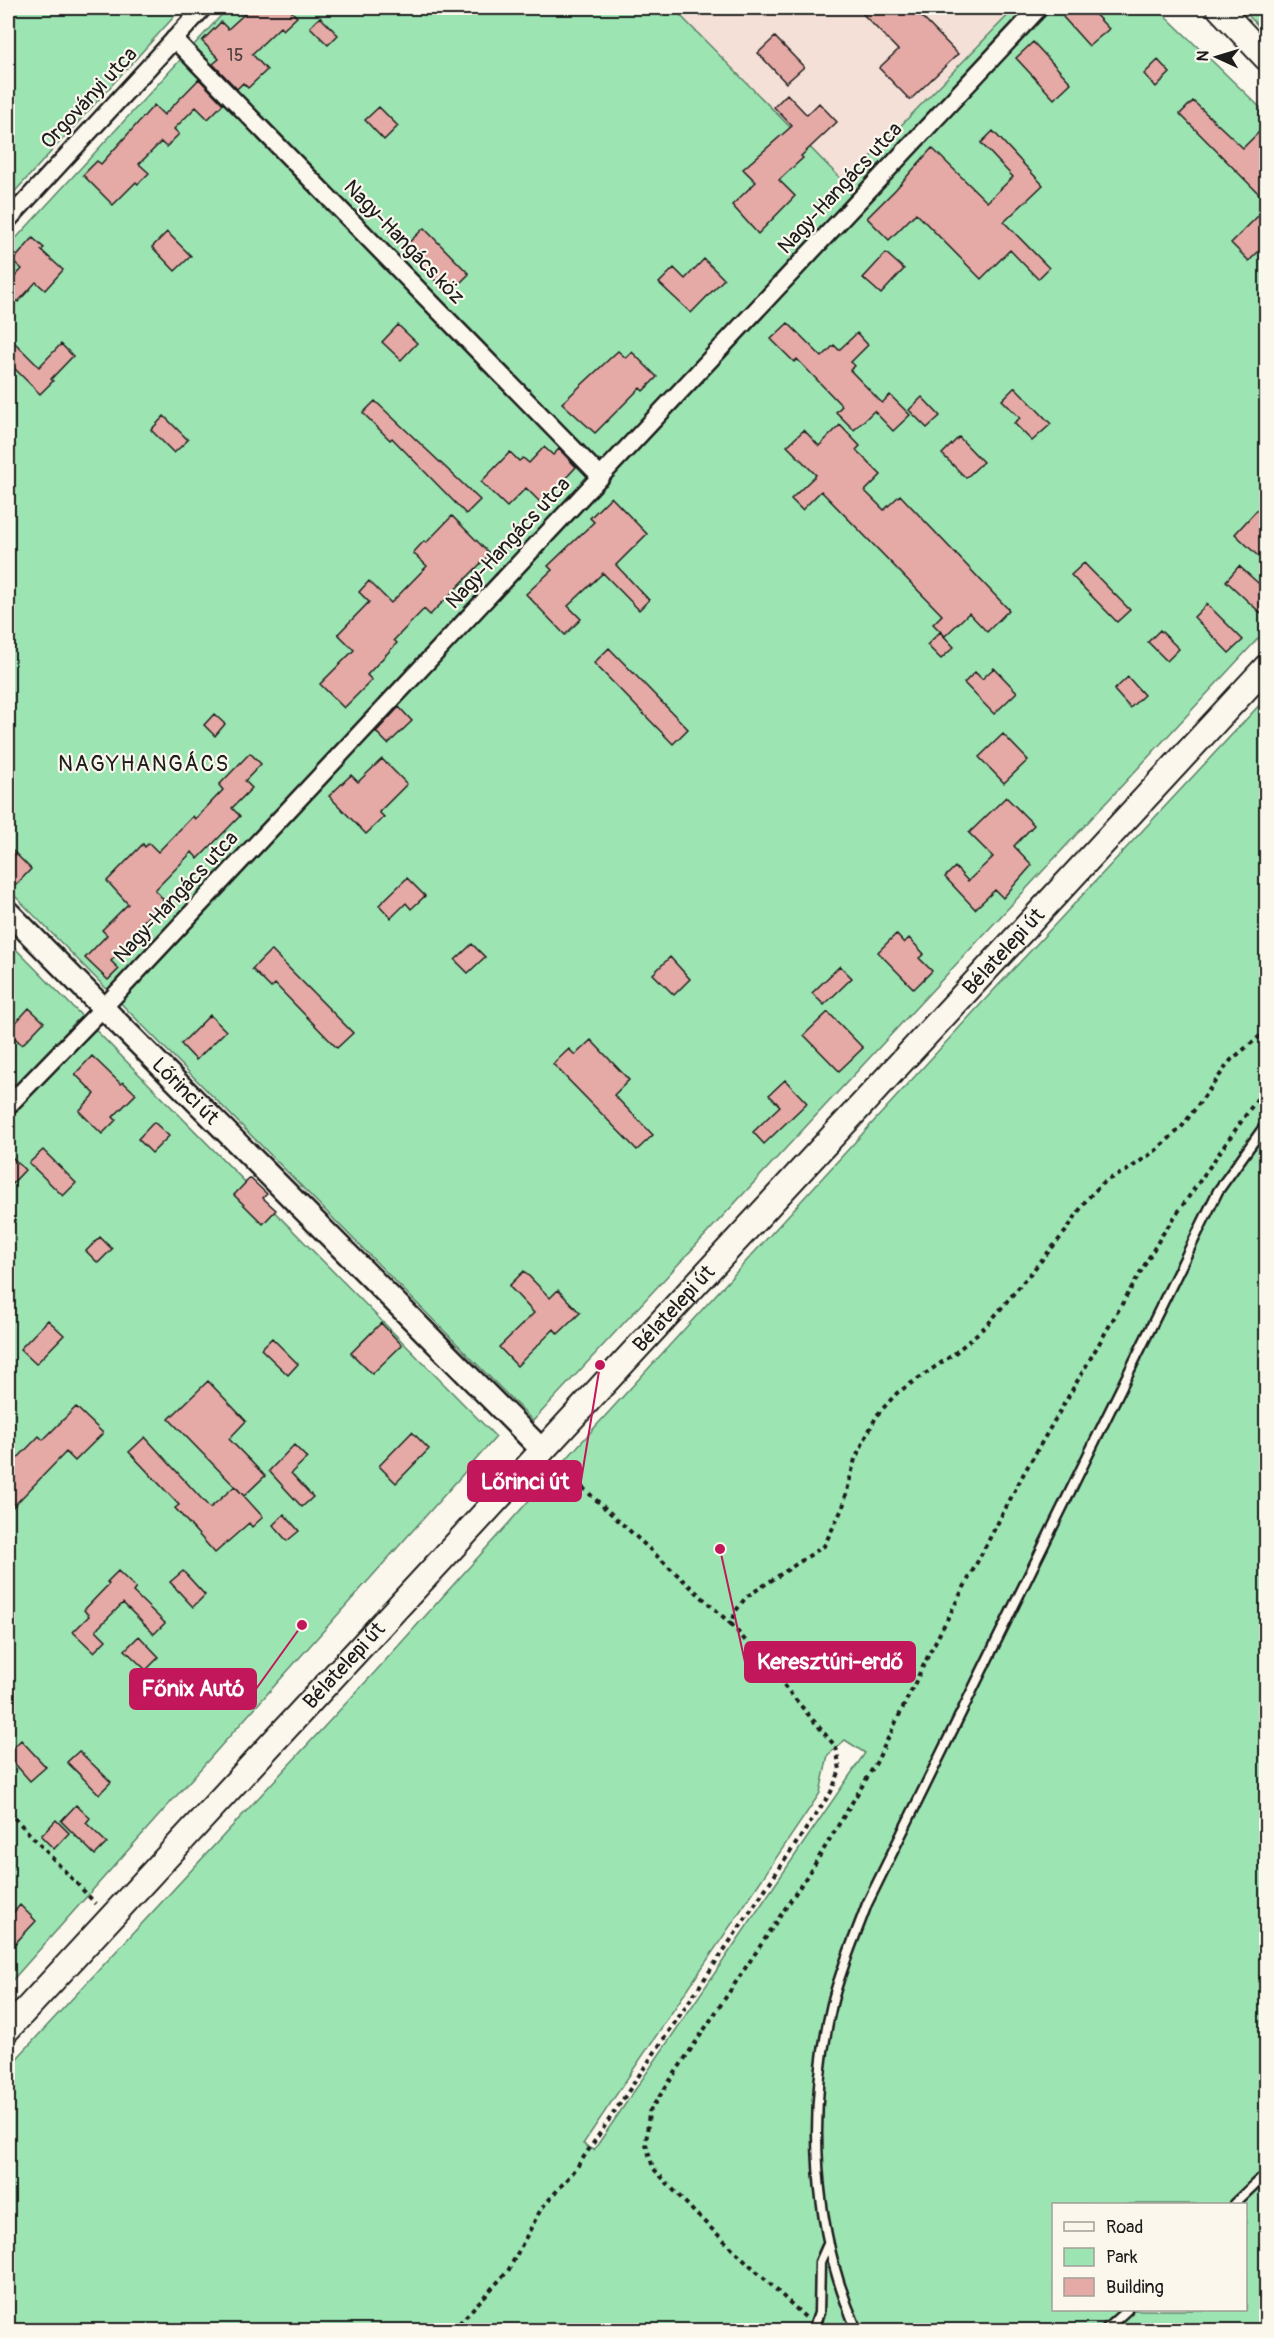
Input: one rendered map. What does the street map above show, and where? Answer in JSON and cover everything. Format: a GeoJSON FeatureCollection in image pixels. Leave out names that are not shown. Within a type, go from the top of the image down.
{"type":"FeatureCollection","features":[{"type":"Feature","properties":{"kind":"main road"},"geometry":{"type":"LineString","coordinates":[[1219,8],[1266,58]]}},
{"type":"Feature","properties":{"kind":"main road","name":"Bélatelepi út"},"geometry":{"type":"LineString","coordinates":[[8,2029],[1266,667]]}},
{"type":"Feature","properties":{"kind":"street","name":"Orgoványi utca"},"geometry":{"type":"LineString","coordinates":[[8,220],[203,8]]}},
{"type":"Feature","properties":{"kind":"street","name":"Nagy-Hangács utca"},"geometry":{"type":"LineString","coordinates":[[8,1106],[103,1008],[1039,8]]}},
{"type":"Feature","properties":{"kind":"street","name":"Nagy-Hangács köz"},"geometry":{"type":"LineString","coordinates":[[174,39],[601,477]]}},
{"type":"Feature","properties":{"kind":"street","name":"Lőrinci út"},"geometry":{"type":"LineString","coordinates":[[8,912],[542,1450]]}},
{"type":"Feature","properties":{"kind":"lane"},"geometry":{"type":"LineString","coordinates":[[857,2331],[835,2273],[828,2244],[818,2163],[818,2106],[822,2055],[833,2001],[867,1905],[1218,1191],[1266,1124]]}},
{"type":"Feature","properties":{"kind":"lane"},"geometry":{"type":"LineString","coordinates":[[1236,2203],[1266,2176]]}},
{"type":"Feature","properties":{"kind":"lane"},"geometry":{"type":"LineString","coordinates":[[814,2329],[819,2313],[820,2262],[828,2244]]}},
{"type":"Feature","properties":{"kind":"lane"},"geometry":{"type":"LineString","coordinates":[[1105,2331],[1126,2311]]}},
{"type":"Feature","properties":{"kind":"path"},"geometry":{"type":"LineString","coordinates":[[732,1625],[735,1612],[746,1597],[824,1546],[843,1507],[855,1459],[877,1414],[897,1392],[954,1354],[988,1323],[1058,1239],[1086,1200],[1105,1181],[1126,1171],[1155,1151],[1181,1128],[1230,1060],[1266,1031]]}},
{"type":"Feature","properties":{"kind":"path"},"geometry":{"type":"LineString","coordinates":[[814,2329],[802,2313],[696,2214],[653,2168],[646,2144],[649,2112],[813,1867],[876,1763],[930,1652],[1024,1473],[1162,1235],[1266,1086]]}},
{"type":"Feature","properties":{"kind":"path"},"geometry":{"type":"LineString","coordinates":[[453,2331],[508,2271],[541,2209],[575,2170],[831,1792],[840,1770],[836,1747],[732,1625],[542,1450]]}},
{"type":"Feature","properties":{"kind":"path"},"geometry":{"type":"LineString","coordinates":[[8,1811],[109,1918]]}},
{"type":"Feature","properties":{"kind":"shaded area"},"geometry":{"type":"Polygon","coordinates":[[[673,8],[1015,8],[845,183],[673,8]]]}},
{"type":"Feature","properties":{"kind":"green space"},"geometry":{"type":"Polygon","coordinates":[[[8,8],[182,8],[8,199],[8,8]]]}},
{"type":"Feature","properties":{"kind":"green space"},"geometry":{"type":"Polygon","coordinates":[[[228,8],[673,8],[845,183],[1015,8],[1157,8],[1266,113],[1266,630],[533,1421],[8,889],[8,247],[228,8]]]}},
{"type":"Feature","properties":{"kind":"green space"},"geometry":{"type":"Polygon","coordinates":[[[1241,8],[1266,8],[1266,34],[1241,8]]]}},
{"type":"Feature","properties":{"kind":"green space"},"geometry":{"type":"Polygon","coordinates":[[[1266,698],[1266,2330],[8,2330],[8,2068],[374,1673],[980,1005],[1266,698]],[[845,1740],[828,1755],[820,1793],[583,2144],[594,2150],[865,1753],[845,1740]]]}},
{"type":"Feature","properties":{"kind":"green space"},"geometry":{"type":"Polygon","coordinates":[[[8,941],[496,1437],[8,1985],[8,941]]]}},
{"type":"Feature","properties":{"kind":"building"},"geometry":{"type":"Polygon","coordinates":[[[251,8],[288,8],[297,17],[283,30],[280,27],[252,54],[267,70],[248,88],[243,83],[237,89],[213,64],[219,59],[202,41],[221,22],[228,29],[251,8]]]}},
{"type":"Feature","properties":{"kind":"building"},"geometry":{"type":"Polygon","coordinates":[[[857,8],[913,8],[958,54],[910,100],[879,68],[898,50],[857,8]]]}},
{"type":"Feature","properties":{"kind":"building"},"geometry":{"type":"Polygon","coordinates":[[[1073,8],[1089,8],[1109,29],[1089,46],[1063,17],[1073,8]]]}},
{"type":"Feature","properties":{"kind":"building"},"geometry":{"type":"Polygon","coordinates":[[[320,17],[338,35],[328,45],[310,27],[320,17]]]}},
{"type":"Feature","properties":{"kind":"building"},"geometry":{"type":"Polygon","coordinates":[[[775,37],[804,67],[786,83],[758,53],[775,37]]]}},
{"type":"Feature","properties":{"kind":"building"},"geometry":{"type":"Polygon","coordinates":[[[1033,42],[1071,83],[1054,99],[1016,58],[1033,42]]]}},
{"type":"Feature","properties":{"kind":"building"},"geometry":{"type":"Polygon","coordinates":[[[1158,60],[1170,73],[1156,87],[1144,74],[1158,60]]]}},
{"type":"Feature","properties":{"kind":"building"},"geometry":{"type":"Polygon","coordinates":[[[199,79],[223,104],[208,119],[196,107],[174,129],[179,134],[166,147],[161,142],[139,164],[149,173],[138,184],[136,182],[113,205],[83,175],[97,161],[101,164],[154,105],[164,115],[199,79]]]}},
{"type":"Feature","properties":{"kind":"building"},"geometry":{"type":"Polygon","coordinates":[[[787,94],[807,115],[819,103],[837,122],[779,180],[795,196],[758,234],[732,205],[756,182],[743,169],[792,126],[774,107],[787,94]]]}},
{"type":"Feature","properties":{"kind":"building"},"geometry":{"type":"Polygon","coordinates":[[[1193,101],[1243,148],[1266,125],[1266,201],[1180,114],[1193,101]]]}},
{"type":"Feature","properties":{"kind":"building"},"geometry":{"type":"Polygon","coordinates":[[[379,107],[398,126],[384,140],[365,120],[379,107]]]}},
{"type":"Feature","properties":{"kind":"building"},"geometry":{"type":"Polygon","coordinates":[[[993,131],[1043,185],[1004,222],[1049,268],[1038,279],[1010,250],[981,279],[916,213],[889,240],[867,218],[932,148],[987,202],[1013,177],[981,143],[993,131]]]}},
{"type":"Feature","properties":{"kind":"building"},"geometry":{"type":"Polygon","coordinates":[[[1266,208],[1266,244],[1249,261],[1231,243],[1266,208]]]}},
{"type":"Feature","properties":{"kind":"building"},"geometry":{"type":"Polygon","coordinates":[[[424,228],[469,274],[449,294],[403,248],[424,228]]]}},
{"type":"Feature","properties":{"kind":"building"},"geometry":{"type":"Polygon","coordinates":[[[167,232],[191,256],[175,271],[152,247],[167,232]]]}},
{"type":"Feature","properties":{"kind":"building"},"geometry":{"type":"Polygon","coordinates":[[[33,238],[44,248],[41,250],[63,270],[45,290],[36,282],[18,302],[8,292],[8,284],[22,269],[13,261],[33,238]]]}},
{"type":"Feature","properties":{"kind":"building"},"geometry":{"type":"Polygon","coordinates":[[[886,253],[904,269],[881,294],[863,278],[886,253]]]}},
{"type":"Feature","properties":{"kind":"building"},"geometry":{"type":"Polygon","coordinates":[[[704,259],[724,279],[691,313],[659,283],[674,268],[685,279],[704,259]]]}},
{"type":"Feature","properties":{"kind":"building"},"geometry":{"type":"Polygon","coordinates":[[[788,323],[822,357],[834,345],[839,350],[857,333],[868,345],[851,362],[855,366],[850,370],[882,403],[890,395],[910,415],[893,431],[874,411],[854,430],[836,412],[842,406],[797,359],[794,362],[771,339],[788,323]]]}},
{"type":"Feature","properties":{"kind":"building"},"geometry":{"type":"Polygon","coordinates":[[[398,325],[417,343],[401,360],[382,342],[398,325]]]}},
{"type":"Feature","properties":{"kind":"building"},"geometry":{"type":"Polygon","coordinates":[[[8,336],[39,367],[61,344],[73,356],[40,394],[8,362],[8,336]]]}},
{"type":"Feature","properties":{"kind":"building"},"geometry":{"type":"Polygon","coordinates":[[[618,351],[626,358],[632,352],[657,377],[643,391],[640,388],[595,433],[562,403],[618,351]]]}},
{"type":"Feature","properties":{"kind":"building"},"geometry":{"type":"Polygon","coordinates":[[[1015,387],[1051,424],[1032,441],[1014,423],[1020,418],[1002,400],[1015,387]]]}},
{"type":"Feature","properties":{"kind":"building"},"geometry":{"type":"Polygon","coordinates":[[[922,397],[940,416],[927,428],[909,410],[922,397]]]}},
{"type":"Feature","properties":{"kind":"building"},"geometry":{"type":"Polygon","coordinates":[[[375,401],[480,500],[466,514],[392,438],[390,440],[363,413],[375,401]]]}},
{"type":"Feature","properties":{"kind":"building"},"geometry":{"type":"Polygon","coordinates":[[[164,416],[188,440],[174,453],[151,430],[164,416]]]}},
{"type":"Feature","properties":{"kind":"building"},"geometry":{"type":"Polygon","coordinates":[[[840,425],[860,446],[856,450],[881,475],[865,491],[884,510],[900,495],[1009,610],[987,632],[969,613],[945,636],[933,624],[942,615],[821,491],[802,510],[791,499],[816,475],[787,446],[804,430],[819,446],[840,425]]]}},
{"type":"Feature","properties":{"kind":"building"},"geometry":{"type":"Polygon","coordinates":[[[959,437],[983,462],[966,478],[942,454],[959,437]]]}},
{"type":"Feature","properties":{"kind":"building"},"geometry":{"type":"Polygon","coordinates":[[[544,447],[553,455],[559,449],[576,467],[542,504],[526,488],[507,507],[481,482],[510,452],[519,461],[523,458],[529,463],[544,447]]]}},
{"type":"Feature","properties":{"kind":"building"},"geometry":{"type":"Polygon","coordinates":[[[611,497],[647,534],[616,565],[649,600],[639,610],[603,573],[568,606],[581,619],[565,635],[526,594],[552,570],[548,566],[594,522],[590,518],[611,497]]]}},
{"type":"Feature","properties":{"kind":"building"},"geometry":{"type":"Polygon","coordinates":[[[1266,500],[1266,549],[1259,557],[1235,534],[1266,500]]]}},
{"type":"Feature","properties":{"kind":"building"},"geometry":{"type":"Polygon","coordinates":[[[452,516],[490,554],[430,615],[424,609],[394,640],[397,643],[367,675],[372,680],[344,708],[320,684],[354,650],[338,634],[369,602],[359,592],[369,581],[391,603],[427,566],[413,553],[452,516]]]}},
{"type":"Feature","properties":{"kind":"building"},"geometry":{"type":"Polygon","coordinates":[[[1084,563],[1130,610],[1117,622],[1071,575],[1084,563]]]}},
{"type":"Feature","properties":{"kind":"building"},"geometry":{"type":"Polygon","coordinates":[[[1239,566],[1266,590],[1266,618],[1226,581],[1239,566]]]}},
{"type":"Feature","properties":{"kind":"building"},"geometry":{"type":"Polygon","coordinates":[[[1207,604],[1243,640],[1229,653],[1194,617],[1207,604]]]}},
{"type":"Feature","properties":{"kind":"building"},"geometry":{"type":"Polygon","coordinates":[[[1160,630],[1179,649],[1167,661],[1148,642],[1160,630]]]}},
{"type":"Feature","properties":{"kind":"building"},"geometry":{"type":"Polygon","coordinates":[[[940,632],[954,647],[941,659],[927,645],[940,632]]]}},
{"type":"Feature","properties":{"kind":"building"},"geometry":{"type":"Polygon","coordinates":[[[609,648],[688,729],[673,744],[594,663],[609,648]]]}},
{"type":"Feature","properties":{"kind":"building"},"geometry":{"type":"Polygon","coordinates":[[[994,668],[1017,692],[994,714],[964,683],[975,672],[982,679],[994,668]]]}},
{"type":"Feature","properties":{"kind":"building"},"geometry":{"type":"Polygon","coordinates":[[[1128,677],[1144,695],[1130,708],[1114,690],[1128,677]]]}},
{"type":"Feature","properties":{"kind":"building"},"geometry":{"type":"Polygon","coordinates":[[[399,707],[412,721],[388,744],[376,732],[399,707]]]}},
{"type":"Feature","properties":{"kind":"building"},"geometry":{"type":"Polygon","coordinates":[[[214,714],[225,724],[215,736],[204,725],[214,714]]]}},
{"type":"Feature","properties":{"kind":"building"},"geometry":{"type":"Polygon","coordinates":[[[1003,734],[1028,760],[1004,783],[979,757],[1003,734]]]}},
{"type":"Feature","properties":{"kind":"building"},"geometry":{"type":"Polygon","coordinates":[[[250,753],[261,764],[245,781],[252,788],[232,808],[240,816],[198,859],[192,852],[155,890],[164,900],[133,932],[136,935],[111,961],[119,969],[108,980],[85,958],[107,935],[102,930],[128,904],[107,881],[143,844],[145,847],[149,843],[158,852],[193,816],[195,819],[223,790],[219,785],[250,753]]]}},
{"type":"Feature","properties":{"kind":"building"},"geometry":{"type":"Polygon","coordinates":[[[382,759],[407,784],[379,812],[384,817],[366,834],[329,796],[351,775],[358,782],[382,759]]]}},
{"type":"Feature","properties":{"kind":"building"},"geometry":{"type":"Polygon","coordinates":[[[1006,797],[1034,825],[1014,846],[1032,865],[1003,898],[995,890],[975,909],[945,877],[955,867],[968,881],[993,857],[969,833],[1006,797]]]}},
{"type":"Feature","properties":{"kind":"building"},"geometry":{"type":"Polygon","coordinates":[[[8,846],[31,869],[16,885],[8,877],[8,846]]]}},
{"type":"Feature","properties":{"kind":"building"},"geometry":{"type":"Polygon","coordinates":[[[407,878],[425,896],[411,909],[406,903],[391,918],[379,905],[407,878]]]}},
{"type":"Feature","properties":{"kind":"building"},"geometry":{"type":"Polygon","coordinates":[[[896,934],[904,943],[909,938],[924,954],[919,958],[932,971],[914,989],[878,952],[896,934]]]}},
{"type":"Feature","properties":{"kind":"building"},"geometry":{"type":"Polygon","coordinates":[[[472,944],[485,957],[468,973],[455,960],[472,944]]]}},
{"type":"Feature","properties":{"kind":"building"},"geometry":{"type":"Polygon","coordinates":[[[271,950],[353,1033],[337,1048],[275,984],[271,988],[252,969],[271,950]]]}},
{"type":"Feature","properties":{"kind":"building"},"geometry":{"type":"Polygon","coordinates":[[[670,957],[690,979],[674,995],[653,974],[670,957]]]}},
{"type":"Feature","properties":{"kind":"building"},"geometry":{"type":"Polygon","coordinates":[[[840,966],[852,978],[824,1005],[812,993],[840,966]]]}},
{"type":"Feature","properties":{"kind":"building"},"geometry":{"type":"Polygon","coordinates":[[[29,1008],[44,1022],[22,1045],[8,1031],[29,1008]]]}},
{"type":"Feature","properties":{"kind":"building"},"geometry":{"type":"Polygon","coordinates":[[[828,1012],[863,1048],[839,1071],[804,1035],[828,1012]]]}},
{"type":"Feature","properties":{"kind":"building"},"geometry":{"type":"Polygon","coordinates":[[[210,1015],[226,1031],[196,1060],[181,1044],[210,1015]]]}},
{"type":"Feature","properties":{"kind":"building"},"geometry":{"type":"Polygon","coordinates":[[[591,1040],[629,1080],[614,1095],[653,1135],[637,1150],[553,1064],[569,1049],[575,1055],[591,1040]]]}},
{"type":"Feature","properties":{"kind":"building"},"geometry":{"type":"Polygon","coordinates":[[[92,1056],[121,1084],[123,1082],[136,1094],[113,1117],[116,1120],[102,1134],[79,1111],[95,1094],[75,1074],[92,1056]]]}},
{"type":"Feature","properties":{"kind":"building"},"geometry":{"type":"Polygon","coordinates":[[[785,1080],[807,1103],[764,1144],[753,1132],[780,1106],[769,1095],[785,1080]]]}},
{"type":"Feature","properties":{"kind":"building"},"geometry":{"type":"Polygon","coordinates":[[[154,1122],[169,1136],[152,1153],[138,1139],[154,1122]]]}},
{"type":"Feature","properties":{"kind":"building"},"geometry":{"type":"Polygon","coordinates":[[[43,1150],[76,1183],[63,1196],[29,1163],[43,1150]]]}},
{"type":"Feature","properties":{"kind":"building"},"geometry":{"type":"Polygon","coordinates":[[[8,1153],[25,1170],[8,1188],[8,1153]]]}},
{"type":"Feature","properties":{"kind":"building"},"geometry":{"type":"Polygon","coordinates":[[[250,1178],[267,1194],[263,1198],[276,1210],[263,1224],[234,1195],[250,1178]]]}},
{"type":"Feature","properties":{"kind":"building"},"geometry":{"type":"Polygon","coordinates":[[[100,1237],[112,1249],[98,1263],[86,1251],[100,1237]]]}},
{"type":"Feature","properties":{"kind":"building"},"geometry":{"type":"Polygon","coordinates":[[[524,1271],[550,1298],[558,1290],[580,1313],[558,1334],[554,1329],[517,1366],[499,1347],[534,1313],[509,1286],[524,1271]]]}},
{"type":"Feature","properties":{"kind":"building"},"geometry":{"type":"Polygon","coordinates":[[[48,1320],[64,1335],[36,1364],[20,1349],[48,1320]]]}},
{"type":"Feature","properties":{"kind":"building"},"geometry":{"type":"Polygon","coordinates":[[[381,1323],[402,1345],[372,1374],[351,1353],[381,1323]]]}},
{"type":"Feature","properties":{"kind":"building"},"geometry":{"type":"Polygon","coordinates":[[[272,1338],[298,1364],[288,1375],[261,1349],[272,1338]]]}},
{"type":"Feature","properties":{"kind":"building"},"geometry":{"type":"Polygon","coordinates":[[[208,1381],[246,1421],[229,1439],[265,1476],[244,1496],[169,1419],[208,1381]]]}},
{"type":"Feature","properties":{"kind":"building"},"geometry":{"type":"Polygon","coordinates":[[[76,1407],[103,1433],[75,1461],[66,1452],[8,1512],[8,1468],[39,1436],[43,1440],[76,1407]]]}},
{"type":"Feature","properties":{"kind":"building"},"geometry":{"type":"Polygon","coordinates":[[[412,1432],[429,1449],[396,1483],[379,1466],[412,1432]]]}},
{"type":"Feature","properties":{"kind":"building"},"geometry":{"type":"Polygon","coordinates":[[[145,1437],[210,1508],[235,1486],[263,1517],[252,1527],[249,1523],[215,1553],[175,1508],[179,1505],[129,1452],[145,1437]]]}},
{"type":"Feature","properties":{"kind":"building"},"geometry":{"type":"Polygon","coordinates":[[[294,1445],[307,1458],[291,1473],[313,1497],[302,1507],[269,1471],[294,1445]]]}},
{"type":"Feature","properties":{"kind":"building"},"geometry":{"type":"Polygon","coordinates":[[[284,1514],[299,1531],[287,1541],[273,1525],[284,1514]]]}},
{"type":"Feature","properties":{"kind":"building"},"geometry":{"type":"Polygon","coordinates":[[[118,1571],[136,1588],[133,1592],[165,1623],[154,1634],[123,1603],[96,1630],[106,1640],[94,1652],[73,1632],[89,1616],[84,1610],[118,1571]]]}},
{"type":"Feature","properties":{"kind":"building"},"geometry":{"type":"Polygon","coordinates":[[[183,1571],[205,1595],[193,1607],[170,1582],[183,1571]]]}},
{"type":"Feature","properties":{"kind":"building"},"geometry":{"type":"Polygon","coordinates":[[[139,1636],[159,1657],[146,1670],[125,1650],[139,1636]]]}},
{"type":"Feature","properties":{"kind":"building"},"geometry":{"type":"Polygon","coordinates":[[[21,1740],[46,1767],[30,1781],[8,1756],[8,1753],[21,1740]]]}},
{"type":"Feature","properties":{"kind":"building"},"geometry":{"type":"Polygon","coordinates":[[[79,1751],[111,1782],[99,1794],[67,1762],[79,1751]]]}},
{"type":"Feature","properties":{"kind":"building"},"geometry":{"type":"Polygon","coordinates":[[[76,1805],[90,1818],[86,1823],[107,1843],[95,1855],[61,1821],[76,1805]]]}},
{"type":"Feature","properties":{"kind":"building"},"geometry":{"type":"Polygon","coordinates":[[[56,1820],[69,1833],[54,1849],[41,1836],[56,1820]]]}},
{"type":"Feature","properties":{"kind":"building"},"geometry":{"type":"Polygon","coordinates":[[[20,1905],[36,1921],[8,1951],[8,1919],[20,1905]]]}},
{"type":"Feature","properties":{"kind":"place","name":"Lőrinci út"},"geometry":{"type":"Point","coordinates":[600,1365]}},
{"type":"Feature","properties":{"kind":"place","name":"Keresztúri-erdő"},"geometry":{"type":"Point","coordinates":[720,1549]}},
{"type":"Feature","properties":{"kind":"place","name":"Főnix Autó"},"geometry":{"type":"Point","coordinates":[302,1625]}},
{"type":"Feature","properties":{"kind":"district","name":"NAGYHANGÁCS"},"geometry":{"type":"Point","coordinates":[144,764]}}]}
